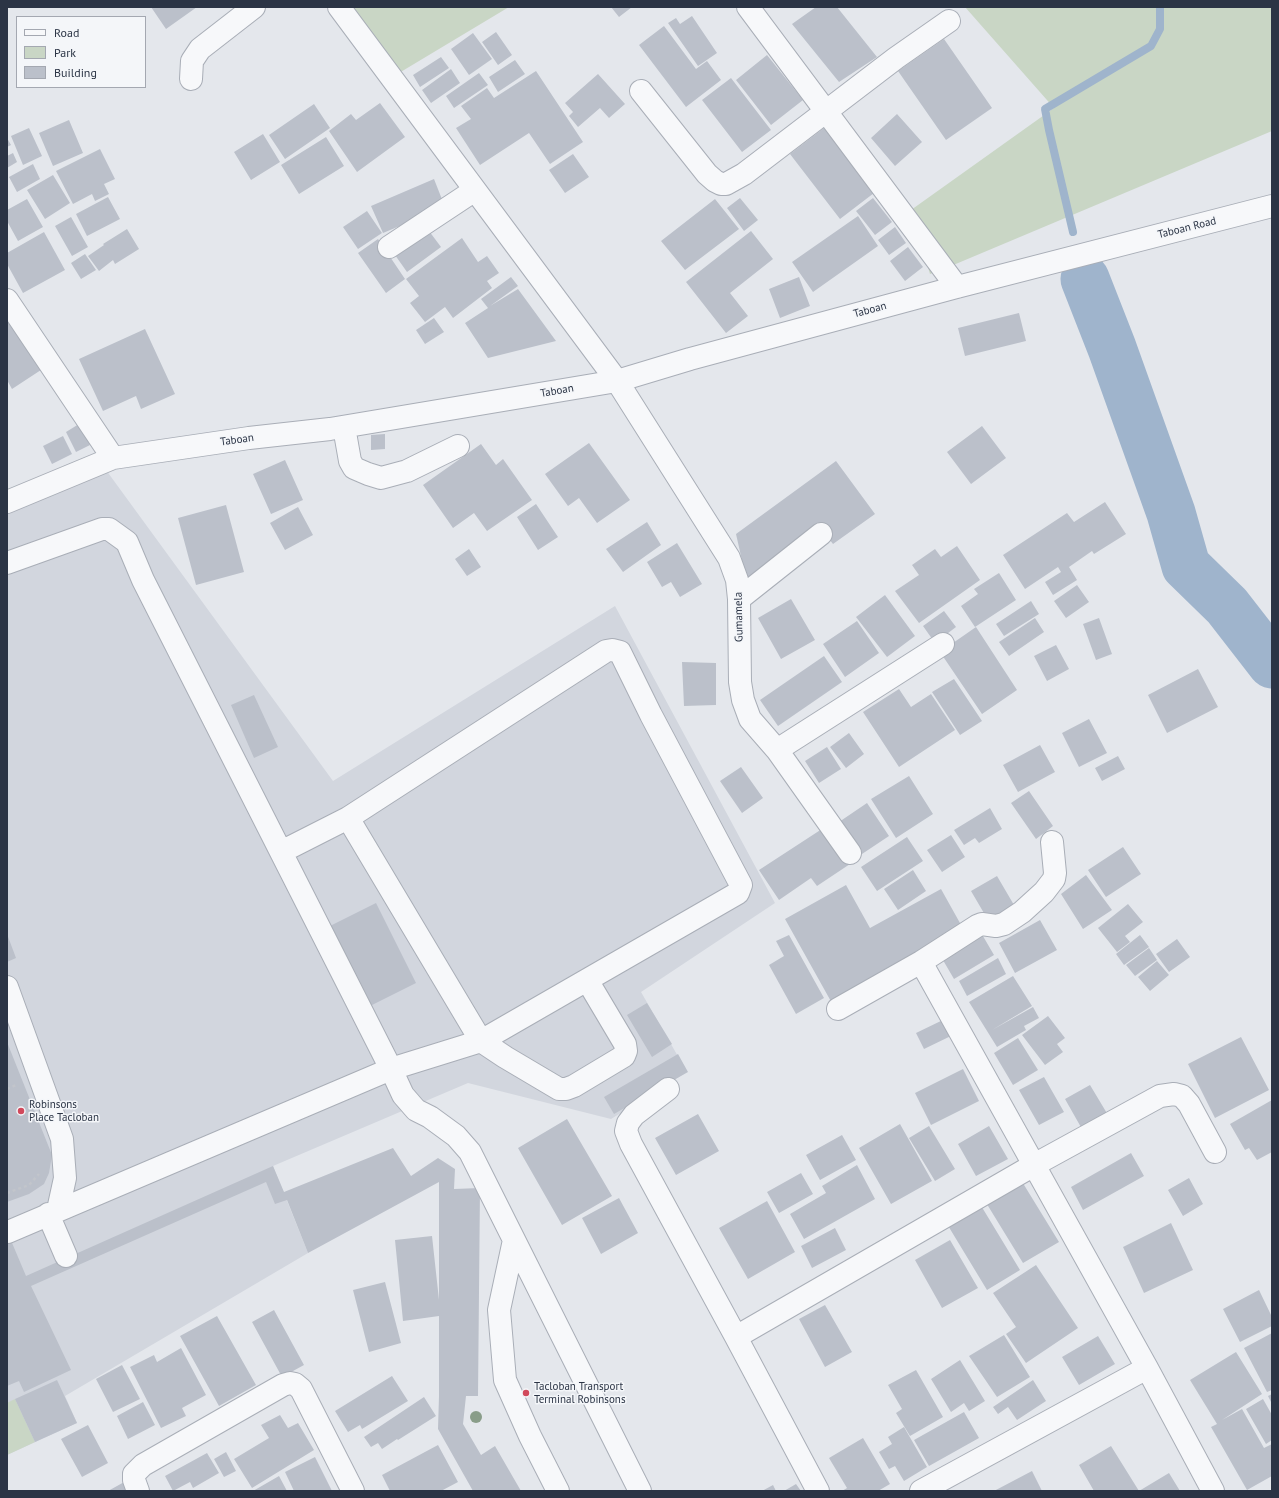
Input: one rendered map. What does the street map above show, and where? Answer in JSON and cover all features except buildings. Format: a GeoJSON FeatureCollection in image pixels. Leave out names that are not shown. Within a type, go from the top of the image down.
{"type":"FeatureCollection","features":[{"type":"Feature","properties":{"kind":"street"},"geometry":{"type":"LineString","coordinates":[[191,79],[192,61],[200,49],[254,7]]}},
{"type":"Feature","properties":{"kind":"street","name":"Gumamela"},"geometry":{"type":"LineString","coordinates":[[339,7],[617,381],[729,558],[737,580],[739,599],[740,682],[743,700],[750,719],[777,750],[850,853]]}},
{"type":"Feature","properties":{"kind":"street"},"geometry":{"type":"LineString","coordinates":[[748,7],[957,287]]}},
{"type":"Feature","properties":{"kind":"street"},"geometry":{"type":"LineString","coordinates":[[641,91],[707,174],[721,184],[730,183],[744,174],[896,58],[949,21]]}},
{"type":"Feature","properties":{"kind":"street"},"geometry":{"type":"LineString","coordinates":[[389,247],[475,190]]}},
{"type":"Feature","properties":{"kind":"street","name":"Taboan Road"},"geometry":{"type":"LineString","coordinates":[[1103,250],[1269,211]]}},
{"type":"Feature","properties":{"kind":"street","name":"Taboan"},"geometry":{"type":"LineString","coordinates":[[7,502],[113,458],[249,438],[344,427],[617,381],[690,359],[957,287],[1103,250]]}},
{"type":"Feature","properties":{"kind":"street"},"geometry":{"type":"LineString","coordinates":[[7,300],[113,458]]}},
{"type":"Feature","properties":{"kind":"street"},"geometry":{"type":"LineString","coordinates":[[344,427],[350,461],[354,468],[381,478],[407,471],[458,446]]}},
{"type":"Feature","properties":{"kind":"street"},"geometry":{"type":"LineString","coordinates":[[7,563],[102,529],[109,529],[127,542],[147,586],[403,1095],[416,1110],[430,1117],[456,1136],[470,1152],[640,1491]]}},
{"type":"Feature","properties":{"kind":"street"},"geometry":{"type":"LineString","coordinates":[[739,599],[821,534]]}},
{"type":"Feature","properties":{"kind":"street"},"geometry":{"type":"LineString","coordinates":[[777,750],[943,644]]}},
{"type":"Feature","properties":{"kind":"street"},"geometry":{"type":"LineString","coordinates":[[8,1232],[391,1069],[481,1040],[738,893],[742,885],[654,722],[620,652],[616,650],[606,651],[348,818],[281,852]]}},
{"type":"Feature","properties":{"kind":"street"},"geometry":{"type":"LineString","coordinates":[[348,818],[481,1040],[505,1057],[559,1089],[566,1089],[574,1086],[624,1056],[626,1051],[625,1044],[587,980]]}},
{"type":"Feature","properties":{"kind":"street"},"geometry":{"type":"LineString","coordinates":[[838,1009],[921,962],[977,926],[982,924],[996,926],[1004,924],[1022,912],[1044,892],[1054,879],[1055,873],[1052,842]]}},
{"type":"Feature","properties":{"kind":"street"},"geometry":{"type":"LineString","coordinates":[[921,962],[1214,1491]]}},
{"type":"Feature","properties":{"kind":"street"},"geometry":{"type":"LineString","coordinates":[[7,987],[62,1139],[65,1178],[53,1212],[66,1256]]}},
{"type":"Feature","properties":{"kind":"street"},"geometry":{"type":"LineString","coordinates":[[668,1089],[634,1115],[626,1130],[635,1151],[818,1491]]}},
{"type":"Feature","properties":{"kind":"street"},"geometry":{"type":"LineString","coordinates":[[736,1337],[1034,1165],[1160,1096],[1169,1094],[1182,1096],[1186,1100],[1215,1152]]}},
{"type":"Feature","properties":{"kind":"street"},"geometry":{"type":"LineString","coordinates":[[514,1240],[499,1310],[505,1380],[530,1436],[558,1491]]}},
{"type":"Feature","properties":{"kind":"street"},"geometry":{"type":"LineString","coordinates":[[921,1491],[1147,1368]]}},
{"type":"Feature","properties":{"kind":"street"},"geometry":{"type":"LineString","coordinates":[[138,1491],[134,1480],[134,1474],[142,1465],[283,1384],[290,1383],[295,1384],[301,1389],[353,1491]]}},
{"type":"Feature","properties":{"kind":"path"},"geometry":{"type":"LineString","coordinates":[[7,1089],[16,1085],[19,1092]]}},
{"type":"Feature","properties":{"kind":"path"},"geometry":{"type":"LineString","coordinates":[[7,1194],[29,1185],[41,1172]]}},
{"type":"Feature","properties":{"kind":"shaded area"},"geometry":{"type":"Polygon","coordinates":[[[106,470],[333,781],[615,606],[775,903],[641,992],[687,1072],[611,1119],[468,1083],[273,1166],[308,1253],[65,1396],[77,1423],[7,1455],[7,512],[106,470]]]}},
{"type":"Feature","properties":{"kind":"green space"},"geometry":{"type":"Polygon","coordinates":[[[351,7],[509,7],[399,73],[351,7]]]}},
{"type":"Feature","properties":{"kind":"green space"},"geometry":{"type":"Polygon","coordinates":[[[965,7],[1272,7],[1272,131],[930,274],[911,210],[1054,108],[965,7]]]}},
{"type":"Feature","properties":{"kind":"green space"},"geometry":{"type":"Polygon","coordinates":[[[15,1399],[35,1442],[7,1455],[7,1403],[15,1399]]]}},
{"type":"Feature","properties":{"kind":"waterway"},"geometry":{"type":"LineString","coordinates":[[1073,232],[1045,109],[1151,46],[1160,29],[1160,7]]}},
{"type":"Feature","properties":{"kind":"waterway"},"geometry":{"type":"LineString","coordinates":[[1085,279],[1112,348],[1171,513],[1186,566],[1227,606],[1272,664]]}},
{"type":"Feature","properties":{"kind":"place","name":"Robinsons Place Tacloban"},"geometry":{"type":"Point","coordinates":[21,1111]}},
{"type":"Feature","properties":{"kind":"place","name":"Tacloban Transport Terminal Robinsons"},"geometry":{"type":"Point","coordinates":[526,1393]}}]}
